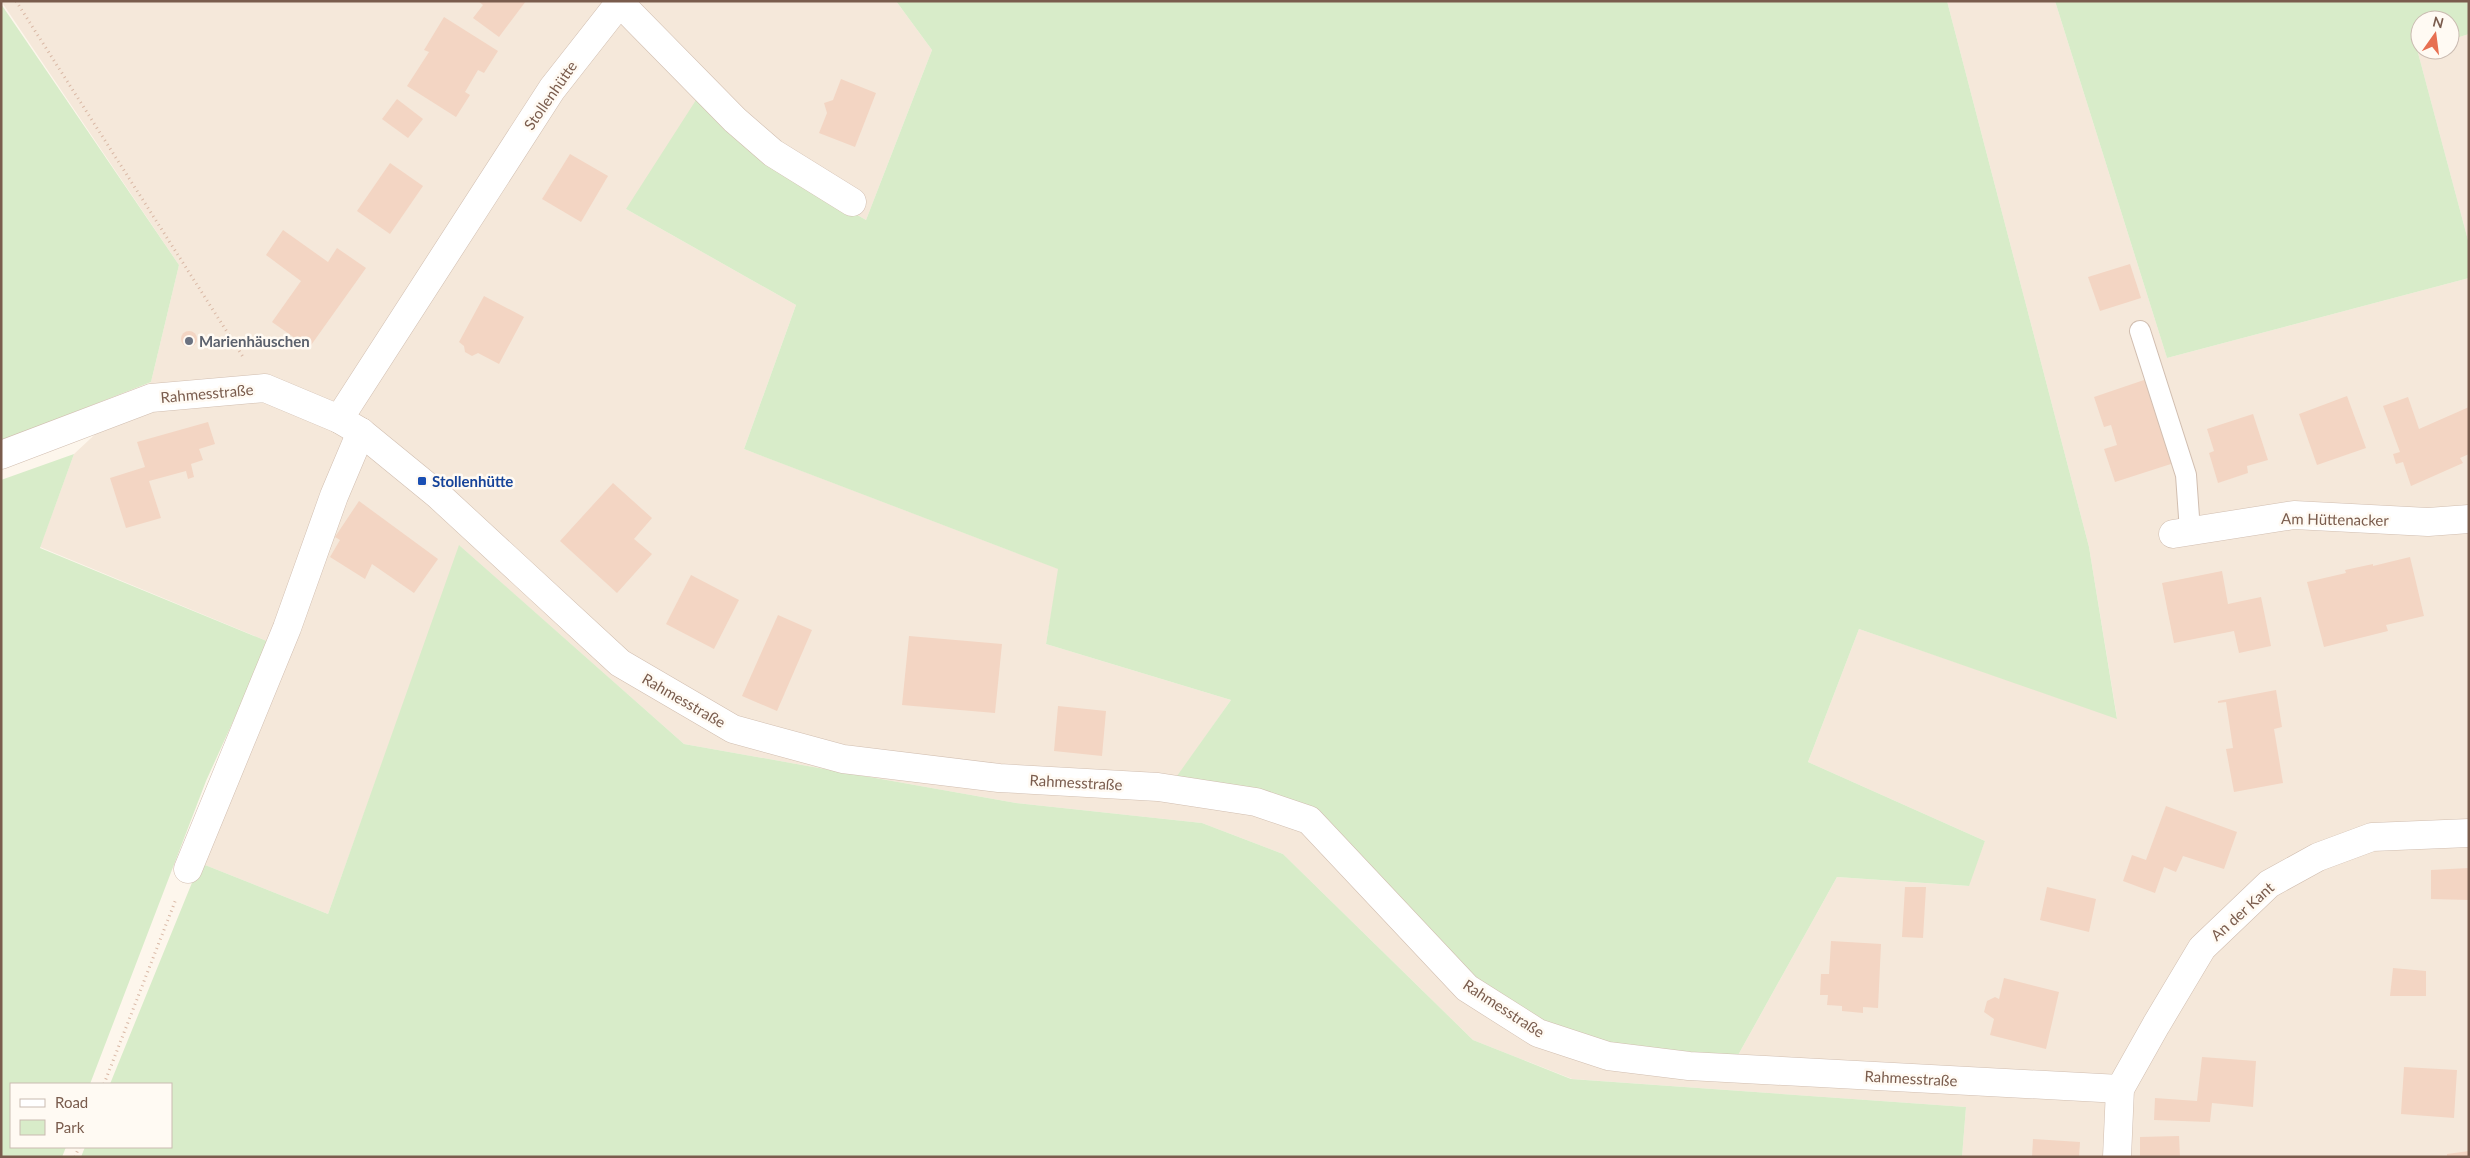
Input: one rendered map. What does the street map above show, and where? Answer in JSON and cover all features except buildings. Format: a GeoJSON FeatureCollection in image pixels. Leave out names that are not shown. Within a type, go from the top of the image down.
{"type":"FeatureCollection","features":[{"type":"Feature","properties":{"kind":"street","name":"Stollenhütte"},"geometry":{"type":"LineString","coordinates":[[188,869],[287,628],[334,496],[350,425],[552,89],[620,2],[728,114],[773,153],[852,202]]}},
{"type":"Feature","properties":{"kind":"street","name":"Rahmesstraße"},"geometry":{"type":"LineString","coordinates":[[1,454],[151,398],[265,388],[350,425],[438,495],[620,663],[733,728],[843,758],[999,778],[1158,787],[1256,802],[1309,820],[1468,988],[1538,1033],[1608,1056],[1689,1066],[2120,1089]]}},
{"type":"Feature","properties":{"kind":"street","name":"Am Hüttenacker"},"geometry":{"type":"LineString","coordinates":[[2182,533],[2294,515],[2428,522],[2469,519]]}},
{"type":"Feature","properties":{"kind":"street","name":"An der Kant"},"geometry":{"type":"LineString","coordinates":[[2120,1089],[2202,948],[2269,884],[2318,857],[2372,837],[2469,833]]}},
{"type":"Feature","properties":{"kind":"street"},"geometry":{"type":"LineString","coordinates":[[2118,1157],[2120,1089]]}},
{"type":"Feature","properties":{"kind":"lane"},"geometry":{"type":"LineString","coordinates":[[2140,331],[2186,475],[2182,533]]}},
{"type":"Feature","properties":{"kind":"path"},"geometry":{"type":"LineString","coordinates":[[16,1],[265,388]]}},
{"type":"Feature","properties":{"kind":"path"},"geometry":{"type":"LineString","coordinates":[[104,1083],[188,869]]}},
{"type":"Feature","properties":{"kind":"shaded area"},"geometry":{"type":"Polygon","coordinates":[[[1,1],[896,1],[932,50],[866,220],[770,165],[626,209],[796,305],[744,449],[1059,569],[1046,644],[1231,700],[1178,776],[1256,794],[1737,1057],[1837,877],[1968,886],[1985,841],[1808,762],[1859,629],[2117,718],[2089,547],[1947,1],[2055,1],[2167,358],[2469,278],[2469,1157],[1962,1157],[1966,1107],[1572,1079],[1473,1040],[1283,854],[1202,823],[1016,803],[684,744],[460,546],[328,914],[200,863],[269,642],[40,547],[74,454],[151,382],[179,265],[1,1]]]}},
{"type":"Feature","properties":{"kind":"shaded area"},"geometry":{"type":"Polygon","coordinates":[[[2469,34],[2469,244],[2420,60],[2460,60],[2460,37],[2469,34]]]}},
{"type":"Feature","properties":{"kind":"green space"},"geometry":{"type":"Polygon","coordinates":[[[896,1],[1947,1],[2089,547],[2117,719],[1859,629],[1808,762],[1985,841],[1969,886],[1837,877],[1737,1057],[1650,1052],[1563,1031],[1468,978],[1315,816],[1256,794],[1177,776],[1231,700],[1046,644],[1058,569],[744,449],[796,305],[626,209],[696,100],[770,165],[866,220],[932,50],[896,1]]]}},
{"type":"Feature","properties":{"kind":"green space"},"geometry":{"type":"Polygon","coordinates":[[[2055,1],[2469,1],[2469,34],[2460,37],[2460,10],[2410,10],[2410,60],[2420,60],[2469,244],[2469,278],[2167,358],[2055,1]]]}},
{"type":"Feature","properties":{"kind":"green space"},"geometry":{"type":"Polygon","coordinates":[[[1,4],[179,265],[151,382],[1,441],[1,4]]]}},
{"type":"Feature","properties":{"kind":"green space"},"geometry":{"type":"Polygon","coordinates":[[[74,454],[40,548],[269,642],[206,781],[90,1083],[10,1083],[10,1148],[66,1148],[62,1157],[1,1157],[1,480],[74,454]]]}},
{"type":"Feature","properties":{"kind":"green space"},"geometry":{"type":"Polygon","coordinates":[[[459,545],[684,744],[1016,803],[1202,823],[1283,854],[1473,1040],[1571,1079],[1966,1107],[1962,1157],[81,1157],[85,1148],[172,1148],[172,1083],[110,1083],[200,863],[328,914],[459,545]]]}},
{"type":"Feature","properties":{"kind":"place","name":"Marienhäuschen"},"geometry":{"type":"Point","coordinates":[189,341]}},
{"type":"Feature","properties":{"kind":"place","name":"Stollenhütte"},"geometry":{"type":"Point","coordinates":[422,481]}}]}
